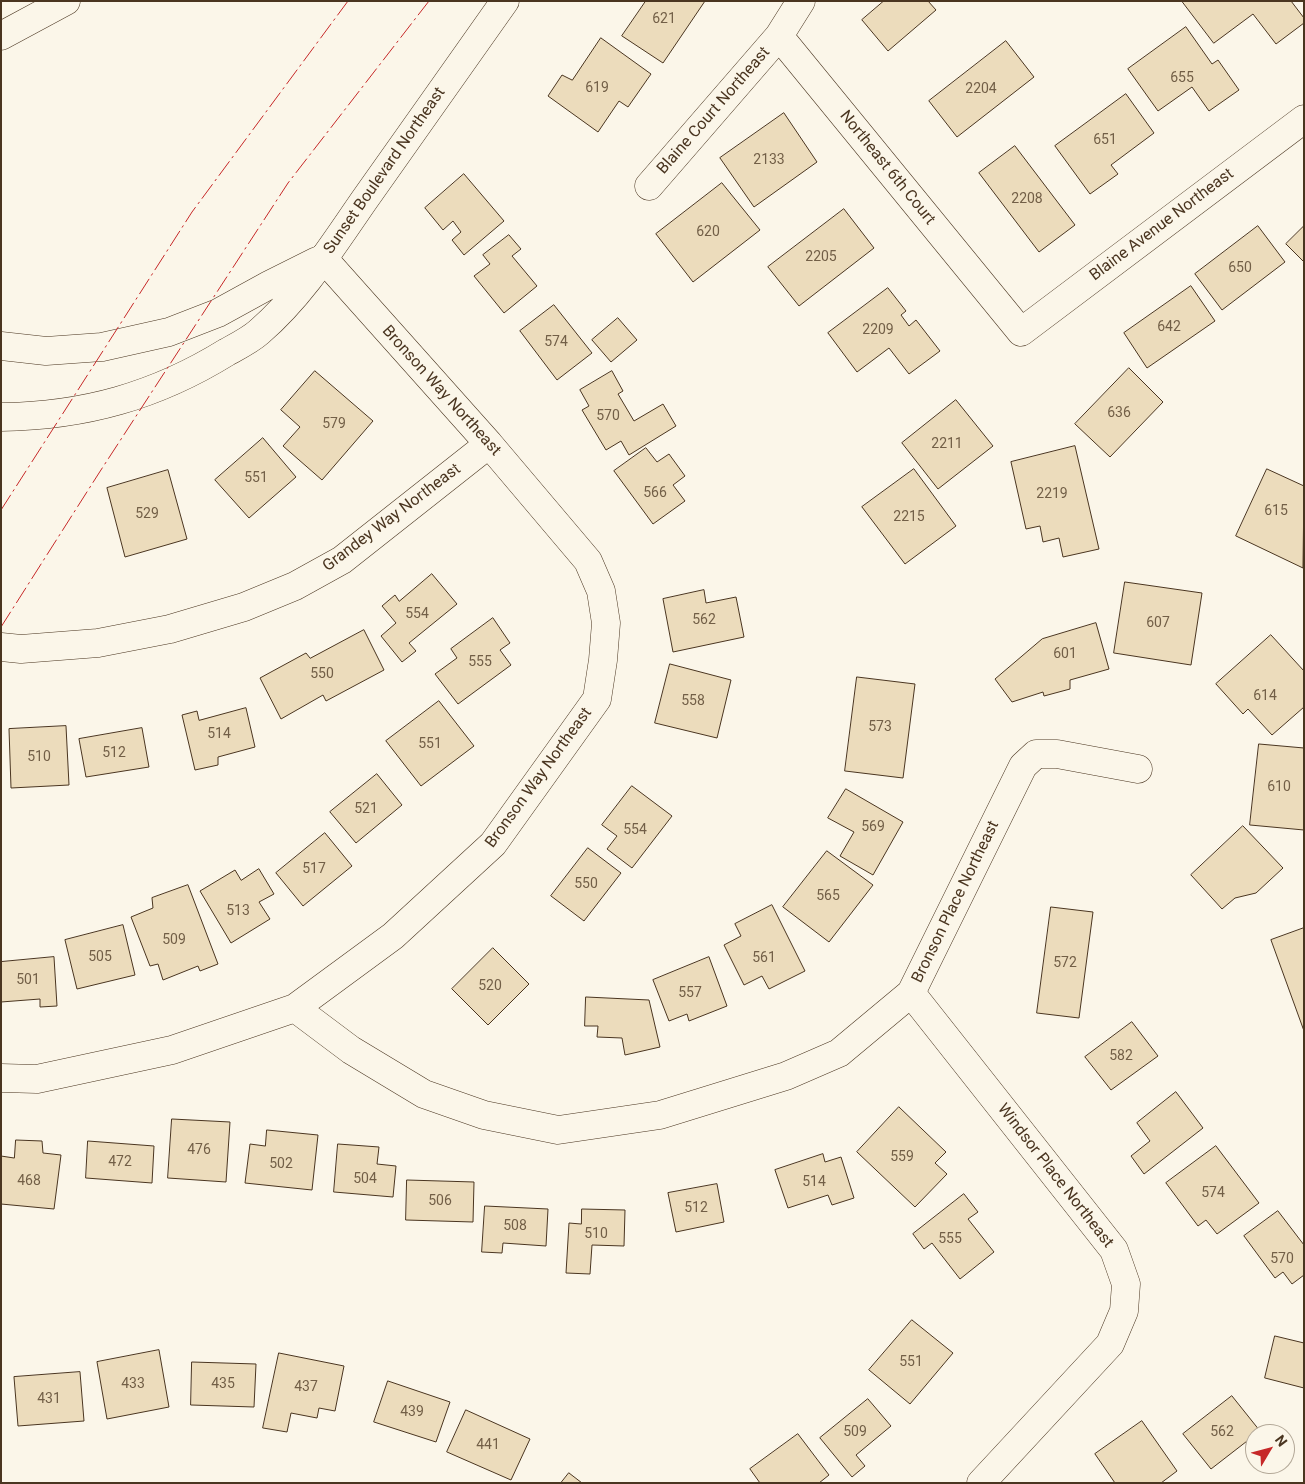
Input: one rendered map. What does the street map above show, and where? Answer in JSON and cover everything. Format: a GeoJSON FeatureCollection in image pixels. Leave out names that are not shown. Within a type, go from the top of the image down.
{"type":"FeatureCollection","features":[{"type":"Feature","properties":{"kind":"main road"},"geometry":{"type":"LineString","coordinates":[[1,36],[66,1]]}},
{"type":"Feature","properties":{"kind":"main road","name":"Sunset Boulevard Northeast"},"geometry":{"type":"LineString","coordinates":[[1,346],[46,351],[102,347],[169,332],[218,313],[323,258],[505,1]]}},
{"type":"Feature","properties":{"kind":"main road"},"geometry":{"type":"LineString","coordinates":[[779,36],[801,1]]}},
{"type":"Feature","properties":{"kind":"main road","name":"Blaine Court Northeast"},"geometry":{"type":"LineString","coordinates":[[649,186],[779,36]]}},
{"type":"Feature","properties":{"kind":"main road","name":"Northeast 6th Court"},"geometry":{"type":"LineString","coordinates":[[779,36],[1021,332]]}},
{"type":"Feature","properties":{"kind":"main road","name":"Blaine Avenue Northeast"},"geometry":{"type":"LineString","coordinates":[[1021,332],[1304,119]]}},
{"type":"Feature","properties":{"kind":"main road"},"geometry":{"type":"LineString","coordinates":[[1,417],[38,416],[104,406],[150,391],[209,364],[258,334],[285,307],[323,258]]}},
{"type":"Feature","properties":{"kind":"main road","name":"Bronson Way Northeast"},"geometry":{"type":"LineString","coordinates":[[1,1078],[37,1079],[172,1050],[295,1008],[393,936],[493,844],[598,699],[604,660],[606,623],[601,591],[588,561],[489,444],[323,258]]}},
{"type":"Feature","properties":{"kind":"main road","name":"Grandey Way Northeast"},"geometry":{"type":"LineString","coordinates":[[1,647],[21,649],[98,643],[170,629],[244,607],[286,590],[342,560],[489,444]]}},
{"type":"Feature","properties":{"kind":"main road","name":"Bronson Place Northeast"},"geometry":{"type":"LineString","coordinates":[[295,1008],[351,1050],[424,1094],[484,1115],[558,1130],[660,1115],[786,1076],[839,1053],[911,993],[1023,766],[1036,754],[1057,754],[1138,769]]}},
{"type":"Feature","properties":{"kind":"main road","name":"Windsor Place Northeast"},"geometry":{"type":"LineString","coordinates":[[911,993],[1114,1250],[1126,1284],[1124,1310],[1110,1344],[981,1483]]}},
{"type":"Feature","properties":{"kind":"building"},"geometry":{"type":"Polygon","coordinates":[[[646,1],[705,1],[663,63],[622,36],[646,1]]]}},
{"type":"Feature","properties":{"kind":"building"},"geometry":{"type":"Polygon","coordinates":[[[884,1],[928,1],[936,10],[888,51],[862,20],[884,1]]]}},
{"type":"Feature","properties":{"kind":"building"},"geometry":{"type":"Polygon","coordinates":[[[1182,1],[1291,1],[1304,18],[1304,23],[1276,44],[1253,14],[1214,43],[1182,1]]]}},
{"type":"Feature","properties":{"kind":"building"},"geometry":{"type":"Polygon","coordinates":[[[1186,27],[1212,64],[1218,60],[1239,90],[1209,111],[1192,87],[1158,111],[1128,69],[1186,27]]]}},
{"type":"Feature","properties":{"kind":"building"},"geometry":{"type":"Polygon","coordinates":[[[601,38],[651,74],[628,107],[619,101],[598,132],[548,96],[562,75],[572,80],[601,38]]]}},
{"type":"Feature","properties":{"kind":"building"},"geometry":{"type":"Polygon","coordinates":[[[1006,41],[1034,77],[957,137],[929,101],[1006,41]]]}},
{"type":"Feature","properties":{"kind":"building"},"geometry":{"type":"Polygon","coordinates":[[[1126,94],[1154,133],[1111,165],[1118,174],[1090,194],[1055,146],[1126,94]]]}},
{"type":"Feature","properties":{"kind":"building"},"geometry":{"type":"Polygon","coordinates":[[[784,113],[817,162],[754,207],[720,158],[784,113]]]}},
{"type":"Feature","properties":{"kind":"building"},"geometry":{"type":"Polygon","coordinates":[[[1015,146],[1075,225],[1039,252],[979,173],[1015,146]]]}},
{"type":"Feature","properties":{"kind":"building"},"geometry":{"type":"Polygon","coordinates":[[[464,174],[504,221],[464,255],[452,240],[461,232],[453,221],[443,230],[425,208],[464,174]]]}},
{"type":"Feature","properties":{"kind":"building"},"geometry":{"type":"Polygon","coordinates":[[[722,183],[760,230],[693,282],[656,234],[722,183]]]}},
{"type":"Feature","properties":{"kind":"building"},"geometry":{"type":"Polygon","coordinates":[[[844,209],[874,248],[799,306],[768,267],[844,209]]]}},
{"type":"Feature","properties":{"kind":"building"},"geometry":{"type":"Polygon","coordinates":[[[1258,226],[1285,262],[1222,310],[1195,274],[1258,226]]]}},
{"type":"Feature","properties":{"kind":"building"},"geometry":{"type":"Polygon","coordinates":[[[1304,226],[1304,262],[1286,244],[1304,226]]]}},
{"type":"Feature","properties":{"kind":"building"},"geometry":{"type":"Polygon","coordinates":[[[509,235],[521,249],[512,256],[537,286],[504,313],[474,276],[490,264],[483,255],[509,235]]]}},
{"type":"Feature","properties":{"kind":"building"},"geometry":{"type":"Polygon","coordinates":[[[1191,286],[1215,321],[1147,368],[1124,333],[1191,286]]]}},
{"type":"Feature","properties":{"kind":"building"},"geometry":{"type":"Polygon","coordinates":[[[888,288],[906,311],[901,315],[909,326],[916,320],[940,351],[909,374],[889,348],[857,372],[828,333],[888,288]]]}},
{"type":"Feature","properties":{"kind":"building"},"geometry":{"type":"Polygon","coordinates":[[[554,305],[592,353],[557,380],[520,331],[554,305]]]}},
{"type":"Feature","properties":{"kind":"building"},"geometry":{"type":"Polygon","coordinates":[[[618,318],[637,340],[611,362],[592,340],[618,318]]]}},
{"type":"Feature","properties":{"kind":"building"},"geometry":{"type":"Polygon","coordinates":[[[1129,368],[1163,402],[1110,457],[1075,424],[1129,368]]]}},
{"type":"Feature","properties":{"kind":"building"},"geometry":{"type":"Polygon","coordinates":[[[315,371],[373,421],[322,480],[283,446],[300,427],[281,410],[315,371]]]}},
{"type":"Feature","properties":{"kind":"building"},"geometry":{"type":"Polygon","coordinates":[[[612,371],[623,391],[618,394],[634,421],[663,404],[676,426],[629,455],[621,441],[606,450],[582,410],[589,406],[580,390],[612,371]]]}},
{"type":"Feature","properties":{"kind":"building"},"geometry":{"type":"Polygon","coordinates":[[[956,400],[993,446],[938,489],[902,443],[956,400]]]}},
{"type":"Feature","properties":{"kind":"building"},"geometry":{"type":"Polygon","coordinates":[[[263,438],[296,477],[249,518],[215,480],[263,438]]]}},
{"type":"Feature","properties":{"kind":"building"},"geometry":{"type":"Polygon","coordinates":[[[1075,446],[1099,549],[1063,557],[1059,538],[1043,542],[1040,526],[1026,529],[1011,462],[1075,446]]]}},
{"type":"Feature","properties":{"kind":"building"},"geometry":{"type":"Polygon","coordinates":[[[646,448],[657,462],[669,454],[685,476],[673,485],[685,501],[653,524],[614,471],[646,448]]]}},
{"type":"Feature","properties":{"kind":"building"},"geometry":{"type":"Polygon","coordinates":[[[914,469],[956,526],[905,564],[862,507],[914,469]]]}},
{"type":"Feature","properties":{"kind":"building"},"geometry":{"type":"Polygon","coordinates":[[[1267,469],[1304,486],[1303,568],[1236,536],[1267,469]]]}},
{"type":"Feature","properties":{"kind":"building"},"geometry":{"type":"Polygon","coordinates":[[[168,470],[187,539],[125,557],[107,488],[168,470]]]}},
{"type":"Feature","properties":{"kind":"building"},"geometry":{"type":"Polygon","coordinates":[[[432,574],[457,604],[409,643],[416,651],[402,662],[381,636],[396,623],[382,606],[395,595],[399,601],[432,574]]]}},
{"type":"Feature","properties":{"kind":"building"},"geometry":{"type":"Polygon","coordinates":[[[1125,582],[1202,593],[1191,665],[1114,653],[1125,582]]]}},
{"type":"Feature","properties":{"kind":"building"},"geometry":{"type":"Polygon","coordinates":[[[704,590],[706,603],[736,597],[744,637],[673,652],[663,599],[704,590]]]}},
{"type":"Feature","properties":{"kind":"building"},"geometry":{"type":"Polygon","coordinates":[[[493,618],[510,643],[500,650],[511,665],[458,704],[435,674],[457,658],[451,649],[493,618]]]}},
{"type":"Feature","properties":{"kind":"building"},"geometry":{"type":"Polygon","coordinates":[[[1096,623],[1109,669],[1070,680],[1070,689],[1044,696],[1043,692],[1012,702],[995,679],[1042,639],[1096,623]]]}},
{"type":"Feature","properties":{"kind":"building"},"geometry":{"type":"Polygon","coordinates":[[[364,630],[384,670],[326,701],[323,695],[281,719],[260,678],[306,653],[310,658],[364,630]]]}},
{"type":"Feature","properties":{"kind":"building"},"geometry":{"type":"Polygon","coordinates":[[[1271,635],[1304,671],[1304,707],[1272,735],[1248,709],[1243,714],[1216,684],[1271,635]]]}},
{"type":"Feature","properties":{"kind":"building"},"geometry":{"type":"Polygon","coordinates":[[[670,664],[731,680],[717,738],[655,723],[670,664]]]}},
{"type":"Feature","properties":{"kind":"building"},"geometry":{"type":"Polygon","coordinates":[[[857,677],[915,684],[903,778],[845,771],[857,677]]]}},
{"type":"Feature","properties":{"kind":"building"},"geometry":{"type":"Polygon","coordinates":[[[439,701],[474,746],[421,786],[386,741],[439,701]]]}},
{"type":"Feature","properties":{"kind":"building"},"geometry":{"type":"Polygon","coordinates":[[[246,708],[255,747],[218,757],[218,765],[195,770],[182,715],[197,711],[199,720],[246,708]]]}},
{"type":"Feature","properties":{"kind":"building"},"geometry":{"type":"Polygon","coordinates":[[[66,726],[69,785],[11,788],[9,729],[66,726]]]}},
{"type":"Feature","properties":{"kind":"building"},"geometry":{"type":"Polygon","coordinates":[[[142,728],[149,767],[86,777],[79,739],[142,728]]]}},
{"type":"Feature","properties":{"kind":"building"},"geometry":{"type":"Polygon","coordinates":[[[1259,744],[1304,748],[1304,830],[1250,825],[1259,744]]]}},
{"type":"Feature","properties":{"kind":"building"},"geometry":{"type":"Polygon","coordinates":[[[377,774],[402,805],[356,843],[330,812],[377,774]]]}},
{"type":"Feature","properties":{"kind":"building"},"geometry":{"type":"Polygon","coordinates":[[[632,786],[672,816],[632,868],[607,849],[617,836],[602,825],[632,786]]]}},
{"type":"Feature","properties":{"kind":"building"},"geometry":{"type":"Polygon","coordinates":[[[846,789],[903,822],[873,875],[840,856],[854,832],[828,818],[846,789]]]}},
{"type":"Feature","properties":{"kind":"building"},"geometry":{"type":"Polygon","coordinates":[[[1243,826],[1283,868],[1256,893],[1235,898],[1222,909],[1191,875],[1243,826]]]}},
{"type":"Feature","properties":{"kind":"building"},"geometry":{"type":"Polygon","coordinates":[[[325,833],[352,866],[303,906],[276,873],[325,833]]]}},
{"type":"Feature","properties":{"kind":"building"},"geometry":{"type":"Polygon","coordinates":[[[588,848],[621,873],[584,921],[551,896],[588,848]]]}},
{"type":"Feature","properties":{"kind":"building"},"geometry":{"type":"Polygon","coordinates":[[[827,851],[873,885],[829,942],[783,907],[827,851]]]}},
{"type":"Feature","properties":{"kind":"building"},"geometry":{"type":"Polygon","coordinates":[[[259,869],[274,894],[259,902],[270,919],[231,943],[200,891],[235,870],[241,880],[259,869]]]}},
{"type":"Feature","properties":{"kind":"building"},"geometry":{"type":"Polygon","coordinates":[[[188,885],[218,964],[200,971],[198,966],[163,980],[158,964],[150,966],[131,917],[153,908],[152,898],[188,885]]]}},
{"type":"Feature","properties":{"kind":"building"},"geometry":{"type":"Polygon","coordinates":[[[772,905],[805,971],[769,989],[762,976],[744,985],[724,945],[741,936],[735,924],[772,905]]]}},
{"type":"Feature","properties":{"kind":"building"},"geometry":{"type":"Polygon","coordinates":[[[1051,907],[1093,912],[1079,1018],[1037,1013],[1051,907]]]}},
{"type":"Feature","properties":{"kind":"building"},"geometry":{"type":"Polygon","coordinates":[[[123,925],[135,975],[77,989],[65,940],[123,925]]]}},
{"type":"Feature","properties":{"kind":"building"},"geometry":{"type":"Polygon","coordinates":[[[1304,928],[1304,1031],[1271,940],[1304,928]]]}},
{"type":"Feature","properties":{"kind":"building"},"geometry":{"type":"Polygon","coordinates":[[[493,948],[529,984],[488,1025],[452,989],[493,948]]]}},
{"type":"Feature","properties":{"kind":"building"},"geometry":{"type":"Polygon","coordinates":[[[54,957],[57,1006],[40,1007],[40,999],[1,1002],[1,962],[54,957]]]}},
{"type":"Feature","properties":{"kind":"building"},"geometry":{"type":"Polygon","coordinates":[[[709,957],[727,1006],[689,1021],[687,1014],[669,1021],[653,980],[709,957]]]}},
{"type":"Feature","properties":{"kind":"building"},"geometry":{"type":"Polygon","coordinates":[[[586,997],[649,1000],[660,1047],[625,1055],[622,1038],[597,1037],[598,1026],[585,1026],[586,997]]]}},
{"type":"Feature","properties":{"kind":"building"},"geometry":{"type":"Polygon","coordinates":[[[1132,1022],[1158,1056],[1111,1090],[1085,1057],[1132,1022]]]}},
{"type":"Feature","properties":{"kind":"building"},"geometry":{"type":"Polygon","coordinates":[[[1176,1092],[1203,1128],[1144,1174],[1131,1156],[1150,1141],[1137,1123],[1176,1092]]]}},
{"type":"Feature","properties":{"kind":"building"},"geometry":{"type":"Polygon","coordinates":[[[899,1107],[946,1152],[935,1163],[947,1174],[915,1207],[857,1152],[899,1107]]]}},
{"type":"Feature","properties":{"kind":"building"},"geometry":{"type":"Polygon","coordinates":[[[172,1119],[230,1122],[226,1182],[168,1178],[172,1119]]]}},
{"type":"Feature","properties":{"kind":"building"},"geometry":{"type":"Polygon","coordinates":[[[267,1130],[318,1135],[312,1190],[245,1183],[250,1144],[265,1146],[267,1130]]]}},
{"type":"Feature","properties":{"kind":"building"},"geometry":{"type":"Polygon","coordinates":[[[16,1140],[42,1141],[43,1153],[61,1155],[54,1209],[1,1204],[1,1156],[14,1158],[16,1140]]]}},
{"type":"Feature","properties":{"kind":"building"},"geometry":{"type":"Polygon","coordinates":[[[88,1141],[154,1146],[152,1183],[86,1178],[88,1141]]]}},
{"type":"Feature","properties":{"kind":"building"},"geometry":{"type":"Polygon","coordinates":[[[338,1144],[379,1147],[377,1164],[396,1166],[393,1197],[334,1192],[338,1144]]]}},
{"type":"Feature","properties":{"kind":"building"},"geometry":{"type":"Polygon","coordinates":[[[1216,1146],[1259,1203],[1217,1234],[1206,1220],[1198,1226],[1166,1183],[1216,1146]]]}},
{"type":"Feature","properties":{"kind":"building"},"geometry":{"type":"Polygon","coordinates":[[[823,1154],[825,1162],[841,1157],[854,1198],[832,1205],[828,1195],[788,1208],[775,1170],[823,1154]]]}},
{"type":"Feature","properties":{"kind":"building"},"geometry":{"type":"Polygon","coordinates":[[[407,1180],[474,1182],[473,1222],[406,1220],[407,1180]]]}},
{"type":"Feature","properties":{"kind":"building"},"geometry":{"type":"Polygon","coordinates":[[[717,1184],[724,1222],[676,1232],[668,1193],[717,1184]]]}},
{"type":"Feature","properties":{"kind":"building"},"geometry":{"type":"Polygon","coordinates":[[[964,1194],[978,1212],[968,1219],[994,1252],[960,1279],[932,1243],[924,1249],[913,1234],[964,1194]]]}},
{"type":"Feature","properties":{"kind":"building"},"geometry":{"type":"Polygon","coordinates":[[[485,1206],[548,1209],[546,1246],[503,1243],[502,1253],[482,1252],[485,1206]]]}},
{"type":"Feature","properties":{"kind":"building"},"geometry":{"type":"Polygon","coordinates":[[[582,1209],[625,1210],[624,1246],[592,1245],[590,1274],[566,1273],[569,1223],[581,1224],[582,1209]]]}},
{"type":"Feature","properties":{"kind":"building"},"geometry":{"type":"Polygon","coordinates":[[[1278,1211],[1304,1245],[1304,1275],[1292,1284],[1283,1272],[1275,1278],[1244,1236],[1278,1211]]]}},
{"type":"Feature","properties":{"kind":"building"},"geometry":{"type":"Polygon","coordinates":[[[912,1320],[953,1353],[910,1404],[869,1370],[912,1320]]]}},
{"type":"Feature","properties":{"kind":"building"},"geometry":{"type":"Polygon","coordinates":[[[1275,1336],[1304,1343],[1304,1388],[1265,1378],[1275,1336]]]}},
{"type":"Feature","properties":{"kind":"building"},"geometry":{"type":"Polygon","coordinates":[[[159,1350],[169,1407],[107,1419],[97,1362],[159,1350]]]}},
{"type":"Feature","properties":{"kind":"building"},"geometry":{"type":"Polygon","coordinates":[[[279,1353],[344,1366],[335,1411],[319,1408],[317,1418],[291,1413],[287,1432],[263,1428],[279,1353]]]}},
{"type":"Feature","properties":{"kind":"building"},"geometry":{"type":"Polygon","coordinates":[[[192,1362],[256,1364],[254,1407],[191,1405],[192,1362]]]}},
{"type":"Feature","properties":{"kind":"building"},"geometry":{"type":"Polygon","coordinates":[[[80,1372],[84,1421],[18,1426],[14,1377],[80,1372]]]}},
{"type":"Feature","properties":{"kind":"building"},"geometry":{"type":"Polygon","coordinates":[[[388,1381],[450,1402],[436,1442],[374,1422],[388,1381]]]}},
{"type":"Feature","properties":{"kind":"building"},"geometry":{"type":"Polygon","coordinates":[[[1232,1396],[1254,1424],[1245,1424],[1245,1443],[1211,1469],[1183,1434],[1232,1396]]]}},
{"type":"Feature","properties":{"kind":"building"},"geometry":{"type":"Polygon","coordinates":[[[868,1399],[891,1426],[856,1455],[865,1466],[852,1477],[820,1438],[868,1399]]]}},
{"type":"Feature","properties":{"kind":"building"},"geometry":{"type":"Polygon","coordinates":[[[466,1410],[530,1439],[511,1480],[447,1452],[466,1410]]]}},
{"type":"Feature","properties":{"kind":"building"},"geometry":{"type":"Polygon","coordinates":[[[1142,1421],[1177,1471],[1161,1483],[1115,1483],[1095,1454],[1142,1421]]]}},
{"type":"Feature","properties":{"kind":"building"},"geometry":{"type":"Polygon","coordinates":[[[798,1434],[829,1475],[819,1483],[760,1483],[750,1469],[798,1434]]]}},
{"type":"Feature","properties":{"kind":"building"},"geometry":{"type":"Polygon","coordinates":[[[569,1473],[582,1483],[561,1483],[569,1473]]]}},
{"type":"Feature","properties":{"kind":"power"},"geometry":{"type":"LineString","coordinates":[[1,510],[192,212],[348,1]]}},
{"type":"Feature","properties":{"kind":"power"},"geometry":{"type":"LineString","coordinates":[[1,627],[288,183],[429,1]]}}]}
